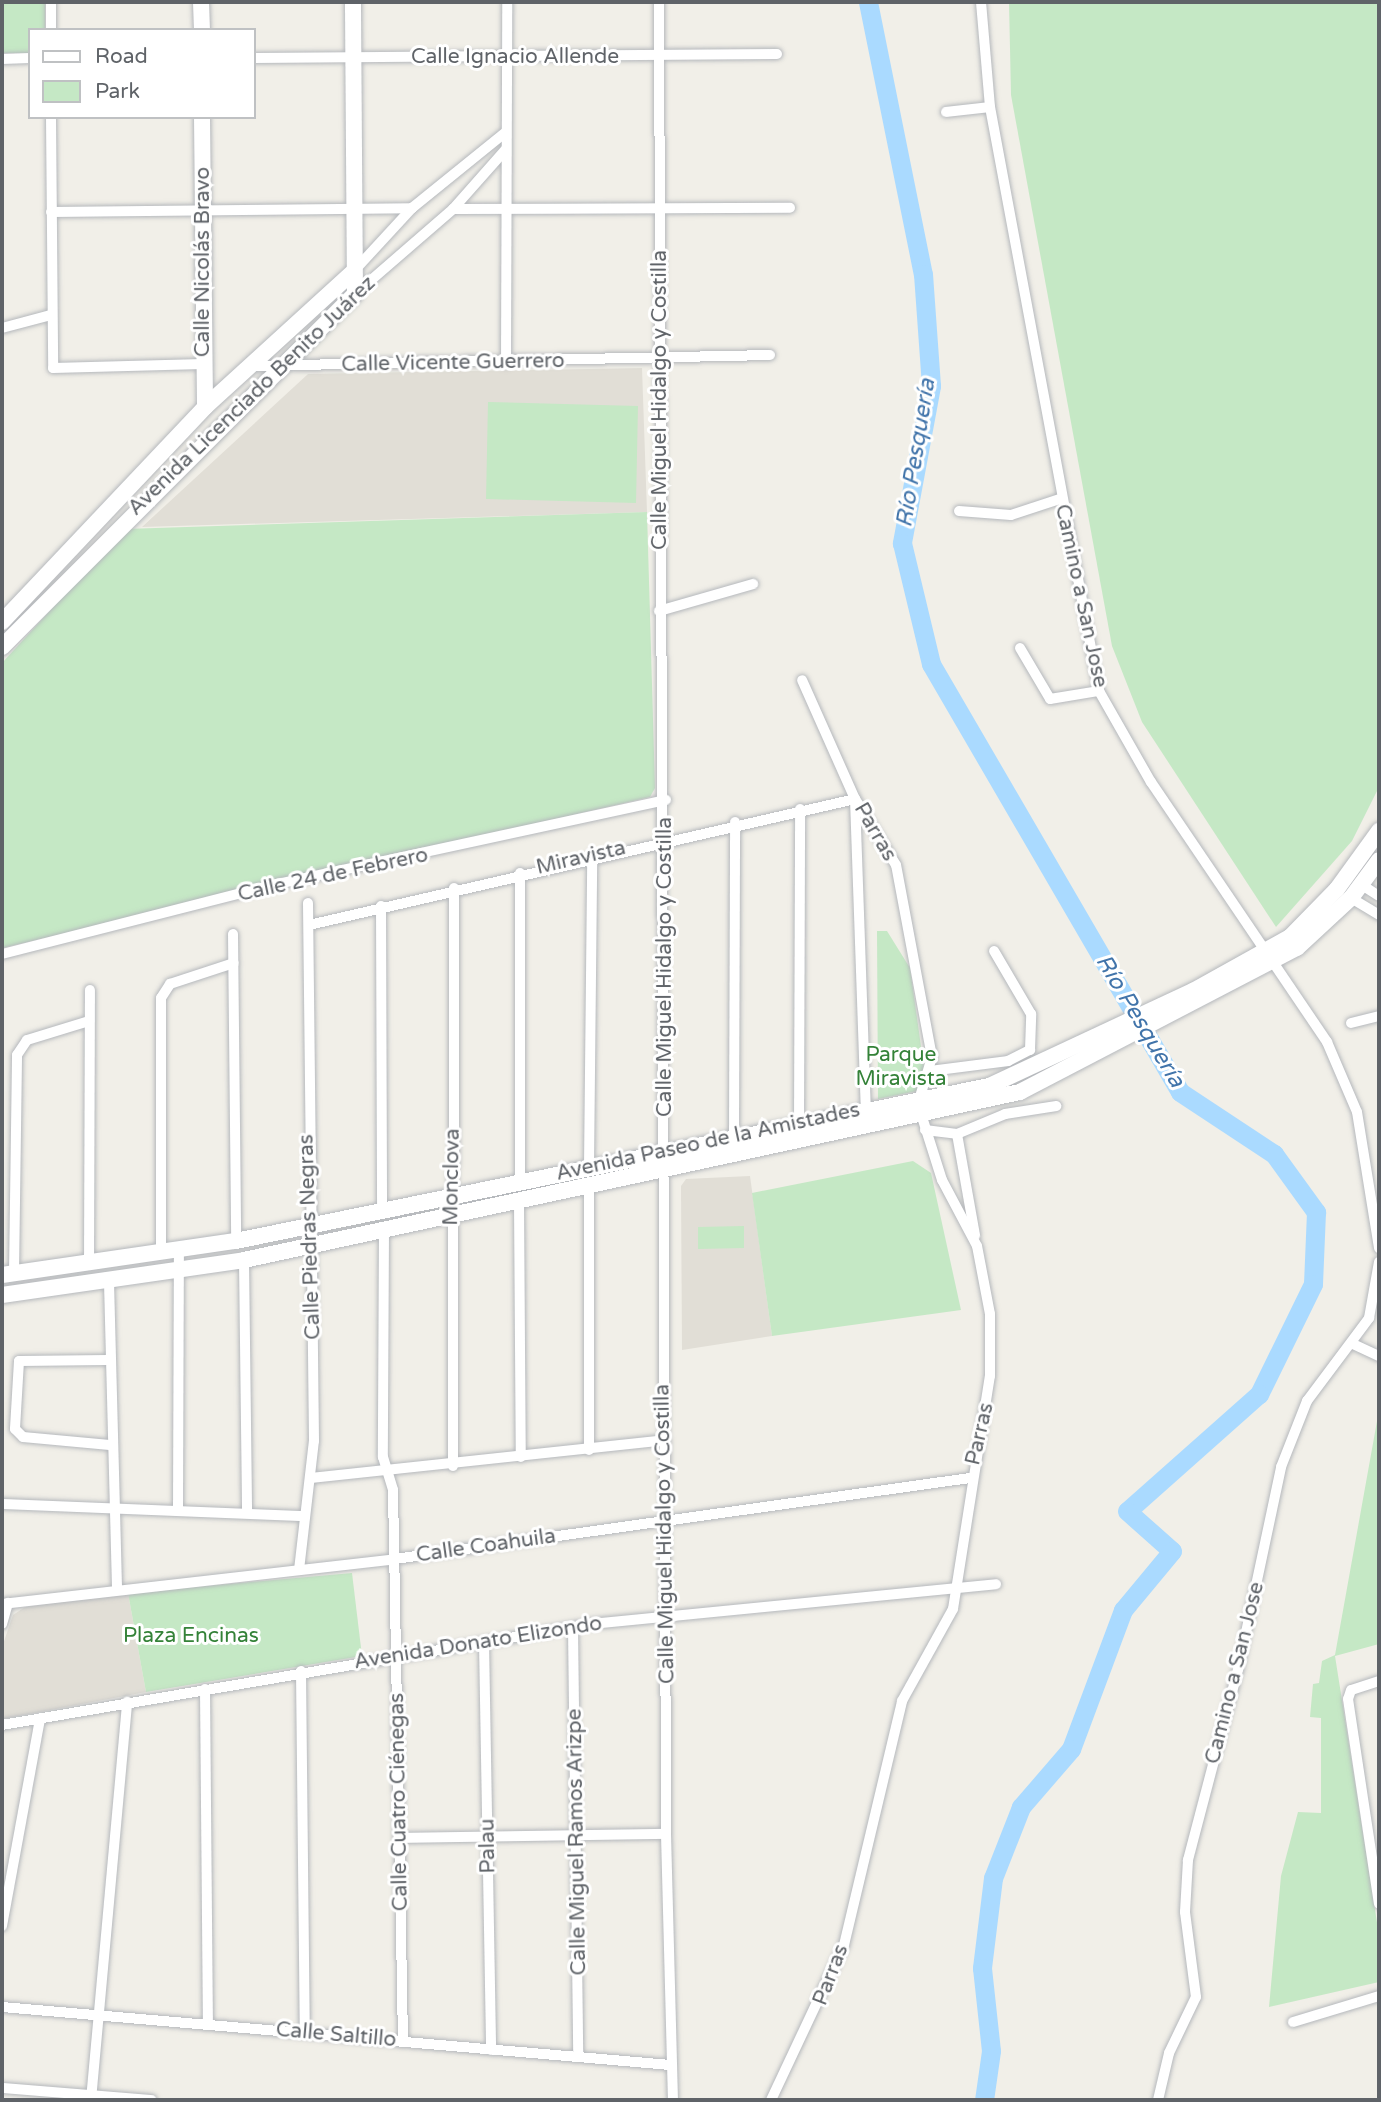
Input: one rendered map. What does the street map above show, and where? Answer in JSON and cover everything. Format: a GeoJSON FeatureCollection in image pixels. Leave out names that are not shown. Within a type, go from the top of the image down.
{"type":"FeatureCollection","features":[{"type":"Feature","properties":{"kind":"street"},"geometry":{"type":"LineString","coordinates":[[51,2],[51,28]]}},
{"type":"Feature","properties":{"kind":"street"},"geometry":{"type":"LineString","coordinates":[[201,2],[202,28]]}},
{"type":"Feature","properties":{"kind":"street"},"geometry":{"type":"LineString","coordinates":[[353,2],[355,294]]}},
{"type":"Feature","properties":{"kind":"street"},"geometry":{"type":"LineString","coordinates":[[506,363],[507,2]]}},
{"type":"Feature","properties":{"kind":"street","name":"Calle Miguel Hidalgo y Costilla"},"geometry":{"type":"LineString","coordinates":[[659,2],[659,611],[667,838],[663,1151],[666,1834],[673,2100]]}},
{"type":"Feature","properties":{"kind":"street","name":"Camino a San Jose"},"geometry":{"type":"LineString","coordinates":[[981,2],[990,107],[1060,499],[1099,691],[1132,754],[1327,1042],[1357,1112],[1379,1248]]}},
{"type":"Feature","properties":{"kind":"street","name":"Calle Ignacio Allende"},"geometry":{"type":"LineString","coordinates":[[256,58],[777,54]]}},
{"type":"Feature","properties":{"kind":"street"},"geometry":{"type":"LineString","coordinates":[[2,59],[28,58]]}},
{"type":"Feature","properties":{"kind":"street"},"geometry":{"type":"LineString","coordinates":[[946,112],[990,107]]}},
{"type":"Feature","properties":{"kind":"street"},"geometry":{"type":"LineString","coordinates":[[51,119],[52,365],[203,364]]}},
{"type":"Feature","properties":{"kind":"street","name":"Calle Nicolás Bravo"},"geometry":{"type":"LineString","coordinates":[[202,119],[205,407]]}},
{"type":"Feature","properties":{"kind":"street","name":"Avenida Licenciado Benito Juárez"},"geometry":{"type":"LineString","coordinates":[[2,622],[247,366],[354,271],[412,208],[506,132]]}},
{"type":"Feature","properties":{"kind":"street","name":"Avenida Licenciado Benito Juárez"},"geometry":{"type":"LineString","coordinates":[[2,647],[355,294],[453,209],[506,149]]}},
{"type":"Feature","properties":{"kind":"street"},"geometry":{"type":"LineString","coordinates":[[51,212],[202,213],[412,208]]}},
{"type":"Feature","properties":{"kind":"street"},"geometry":{"type":"LineString","coordinates":[[453,209],[790,208]]}},
{"type":"Feature","properties":{"kind":"street"},"geometry":{"type":"LineString","coordinates":[[2,328],[51,315]]}},
{"type":"Feature","properties":{"kind":"street","name":"Calle Vicente Guerrero"},"geometry":{"type":"LineString","coordinates":[[247,366],[658,360],[771,355]]}},
{"type":"Feature","properties":{"kind":"street"},"geometry":{"type":"LineString","coordinates":[[959,511],[1011,515],[1060,499]]}},
{"type":"Feature","properties":{"kind":"street"},"geometry":{"type":"LineString","coordinates":[[659,611],[753,584]]}},
{"type":"Feature","properties":{"kind":"street"},"geometry":{"type":"LineString","coordinates":[[1020,648],[1050,699],[1099,691]]}},
{"type":"Feature","properties":{"kind":"street","name":"Parras"},"geometry":{"type":"LineString","coordinates":[[771,2100],[844,1945],[899,1711],[916,1668],[945,1628],[957,1586],[970,1478],[987,1416],[990,1377],[990,1314],[977,1246],[942,1180],[923,1124],[919,1100],[930,1071],[930,1037],[896,865],[855,799],[844,763],[802,680]]}},
{"type":"Feature","properties":{"kind":"street"},"geometry":{"type":"LineString","coordinates":[[855,799],[866,1109]]}},
{"type":"Feature","properties":{"kind":"street","name":"Miravista"},"geometry":{"type":"LineString","coordinates":[[309,925],[735,822],[855,799]]}},
{"type":"Feature","properties":{"kind":"street","name":"Calle 24 de Febrero"},"geometry":{"type":"LineString","coordinates":[[2,954],[276,884],[666,800]]}},
{"type":"Feature","properties":{"kind":"street"},"geometry":{"type":"LineString","coordinates":[[800,810],[798,1123],[801,1142]]}},
{"type":"Feature","properties":{"kind":"street"},"geometry":{"type":"LineString","coordinates":[[734,1137],[735,822]]}},
{"type":"Feature","properties":{"kind":"street","name":"Avenida Paseo de la Amistades"},"geometry":{"type":"LineString","coordinates":[[1268,957],[1312,918],[1379,831]]}},
{"type":"Feature","properties":{"kind":"street"},"geometry":{"type":"LineString","coordinates":[[589,1167],[592,856]]}},
{"type":"Feature","properties":{"kind":"street","name":"Avenida Paseo de la Amistades"},"geometry":{"type":"LineString","coordinates":[[2,1295],[179,1273],[801,1142],[923,1124],[958,1100],[1196,996],[1268,957],[1350,898],[1379,860]]}},
{"type":"Feature","properties":{"kind":"street"},"geometry":{"type":"LineString","coordinates":[[520,873],[520,1183]]}},
{"type":"Feature","properties":{"kind":"street"},"geometry":{"type":"LineString","coordinates":[[1362,885],[1379,895]]}},
{"type":"Feature","properties":{"kind":"street","name":"Monclova"},"geometry":{"type":"LineString","coordinates":[[453,1466],[451,1197],[454,888]]}},
{"type":"Feature","properties":{"kind":"street"},"geometry":{"type":"LineString","coordinates":[[1350,898],[1379,915]]}},
{"type":"Feature","properties":{"kind":"street","name":"Calle Piedras Negras"},"geometry":{"type":"LineString","coordinates":[[299,1570],[301,1516],[311,1478],[308,903]]}},
{"type":"Feature","properties":{"kind":"street"},"geometry":{"type":"LineString","coordinates":[[381,906],[382,1212]]}},
{"type":"Feature","properties":{"kind":"street"},"geometry":{"type":"LineString","coordinates":[[233,934],[236,1241]]}},
{"type":"Feature","properties":{"kind":"street"},"geometry":{"type":"LineString","coordinates":[[930,1071],[1008,1061],[1030,1051],[1031,1014],[994,951]]}},
{"type":"Feature","properties":{"kind":"street"},"geometry":{"type":"LineString","coordinates":[[161,1254],[161,998],[170,985],[234,964]]}},
{"type":"Feature","properties":{"kind":"street"},"geometry":{"type":"LineString","coordinates":[[89,1265],[90,990]]}},
{"type":"Feature","properties":{"kind":"street"},"geometry":{"type":"LineString","coordinates":[[1351,1023],[1378,1019]]}},
{"type":"Feature","properties":{"kind":"street"},"geometry":{"type":"LineString","coordinates":[[8,1274],[18,1055],[27,1040],[89,1021]]}},
{"type":"Feature","properties":{"kind":"street","name":"Avenida Paseo de la Amistades"},"geometry":{"type":"LineString","coordinates":[[8,1274],[179,1252],[382,1212],[866,1109],[919,1100],[958,1100]]}},
{"type":"Feature","properties":{"kind":"street"},"geometry":{"type":"LineString","coordinates":[[923,1124],[957,1134],[1005,1114],[1056,1106]]}},
{"type":"Feature","properties":{"kind":"street"},"geometry":{"type":"LineString","coordinates":[[957,1134],[977,1246]]}},
{"type":"Feature","properties":{"kind":"street"},"geometry":{"type":"LineString","coordinates":[[589,1188],[589,1450]]}},
{"type":"Feature","properties":{"kind":"street"},"geometry":{"type":"LineString","coordinates":[[519,1202],[522,1457]]}},
{"type":"Feature","properties":{"kind":"street","name":"Calle Cuatro Ciénegas"},"geometry":{"type":"LineString","coordinates":[[384,1230],[387,1474],[395,1559],[403,2040]]}},
{"type":"Feature","properties":{"kind":"street"},"geometry":{"type":"LineString","coordinates":[[178,1510],[179,1252]]}},
{"type":"Feature","properties":{"kind":"street"},"geometry":{"type":"LineString","coordinates":[[244,1260],[247,1512]]}},
{"type":"Feature","properties":{"kind":"street","name":"Camino a San Jose"},"geometry":{"type":"LineString","coordinates":[[1158,2100],[1169,2053],[1196,1997],[1185,1912],[1188,1860],[1238,1670],[1281,1467],[1307,1401],[1353,1343],[1369,1318],[1379,1262]]}},
{"type":"Feature","properties":{"kind":"street"},"geometry":{"type":"LineString","coordinates":[[47,1270],[47,1290]]}},
{"type":"Feature","properties":{"kind":"street"},"geometry":{"type":"LineString","coordinates":[[109,1282],[110,1445],[117,1589]]}},
{"type":"Feature","properties":{"kind":"street"},"geometry":{"type":"LineString","coordinates":[[1353,1343],[1379,1356]]}},
{"type":"Feature","properties":{"kind":"street"},"geometry":{"type":"LineString","coordinates":[[108,1360],[19,1361],[15,1429],[23,1437],[110,1445]]}},
{"type":"Feature","properties":{"kind":"street"},"geometry":{"type":"LineString","coordinates":[[311,1478],[387,1474],[664,1440]]}},
{"type":"Feature","properties":{"kind":"street","name":"Calle Coahuila"},"geometry":{"type":"LineString","coordinates":[[5,1603],[395,1559],[970,1478]]}},
{"type":"Feature","properties":{"kind":"street"},"geometry":{"type":"LineString","coordinates":[[2,1504],[301,1516]]}},
{"type":"Feature","properties":{"kind":"street","name":"Avenida Donato Elizondo"},"geometry":{"type":"LineString","coordinates":[[2,1725],[301,1671],[573,1627],[666,1614],[996,1584]]}},
{"type":"Feature","properties":{"kind":"street"},"geometry":{"type":"LineString","coordinates":[[2,1624],[5,1603]]}},
{"type":"Feature","properties":{"kind":"street","name":"Calle Miguel Ramos Arizpe"},"geometry":{"type":"LineString","coordinates":[[573,1627],[578,2056]]}},
{"type":"Feature","properties":{"kind":"street","name":"Palau"},"geometry":{"type":"LineString","coordinates":[[484,1642],[491,2050]]}},
{"type":"Feature","properties":{"kind":"street"},"geometry":{"type":"LineString","coordinates":[[301,1671],[306,2032]]}},
{"type":"Feature","properties":{"kind":"street"},"geometry":{"type":"LineString","coordinates":[[1379,1681],[1349,1693],[1379,1904]]}},
{"type":"Feature","properties":{"kind":"street"},"geometry":{"type":"LineString","coordinates":[[205,1689],[208,2025]]}},
{"type":"Feature","properties":{"kind":"street"},"geometry":{"type":"LineString","coordinates":[[91,2097],[127,1702]]}},
{"type":"Feature","properties":{"kind":"street"},"geometry":{"type":"LineString","coordinates":[[2,1926],[40,1718]]}},
{"type":"Feature","properties":{"kind":"street"},"geometry":{"type":"LineString","coordinates":[[400,1838],[666,1834]]}},
{"type":"Feature","properties":{"kind":"street"},"geometry":{"type":"LineString","coordinates":[[1293,2022],[1379,1996]]}},
{"type":"Feature","properties":{"kind":"street","name":"Calle Saltillo"},"geometry":{"type":"LineString","coordinates":[[2,2007],[670,2065]]}},
{"type":"Feature","properties":{"kind":"street"},"geometry":{"type":"LineString","coordinates":[[2,2088],[19,2094],[152,2100]]}},
{"type":"Feature","properties":{"kind":"shaded area"},"geometry":{"type":"Polygon","coordinates":[[[642,368],[647,512],[142,527],[308,374],[642,368]]]}},
{"type":"Feature","properties":{"kind":"shaded area"},"geometry":{"type":"Polygon","coordinates":[[[750,1176],[772,1336],[682,1350],[681,1186],[686,1179],[750,1176]]]}},
{"type":"Feature","properties":{"kind":"shaded area"},"geometry":{"type":"Polygon","coordinates":[[[128,1593],[146,1692],[2,1719],[2,1647],[13,1615],[25,1607],[128,1593]]]}},
{"type":"Feature","properties":{"kind":"green space"},"geometry":{"type":"Polygon","coordinates":[[[2,2],[45,2],[45,28],[28,28],[28,53],[2,53],[2,2]]]}},
{"type":"Feature","properties":{"kind":"green space"},"geometry":{"type":"Polygon","coordinates":[[[1009,2],[1379,2],[1379,787],[1352,841],[1276,927],[1142,722],[1112,646],[1011,95],[1009,2]]]}},
{"type":"Feature","properties":{"kind":"green space"},"geometry":{"type":"Polygon","coordinates":[[[488,402],[638,406],[636,503],[486,499],[488,402]]]}},
{"type":"Feature","properties":{"kind":"green space"},"geometry":{"type":"Polygon","coordinates":[[[647,512],[655,788],[650,797],[2,948],[2,663],[125,529],[647,512]]]}},
{"type":"Feature","properties":{"kind":"green space","name":"Parque Miravista"},"geometry":{"type":"Polygon","coordinates":[[[877,931],[887,931],[910,968],[927,1089],[878,1099],[877,931]]]}},
{"type":"Feature","properties":{"kind":"green space"},"geometry":{"type":"Polygon","coordinates":[[[913,1161],[931,1173],[961,1310],[772,1336],[752,1193],[913,1161]]]}},
{"type":"Feature","properties":{"kind":"green space"},"geometry":{"type":"Polygon","coordinates":[[[744,1226],[744,1248],[698,1249],[698,1227],[744,1226]]]}},
{"type":"Feature","properties":{"kind":"green space"},"geometry":{"type":"Polygon","coordinates":[[[1379,1410],[1379,1644],[1335,1656],[1379,1935],[1379,1982],[1269,2007],[1281,1876],[1298,1812],[1321,1813],[1321,1718],[1310,1717],[1313,1684],[1319,1683],[1322,1661],[1335,1655],[1379,1410]]]}},
{"type":"Feature","properties":{"kind":"green space","name":"Plaza Encinas"},"geometry":{"type":"Polygon","coordinates":[[[352,1573],[362,1656],[146,1692],[128,1593],[352,1573]]]}},
{"type":"Feature","properties":{"kind":"waterway","name":"Río Pesquería"},"geometry":{"type":"LineString","coordinates":[[868,2],[923,274],[931,386],[902,543],[931,664],[1180,1092],[1274,1154],[1316,1212],[1313,1284],[1259,1394],[1127,1511],[1172,1551],[1123,1610],[1071,1749],[1021,1807],[993,1878],[982,1968],[991,2051],[984,2100]]}}]}
